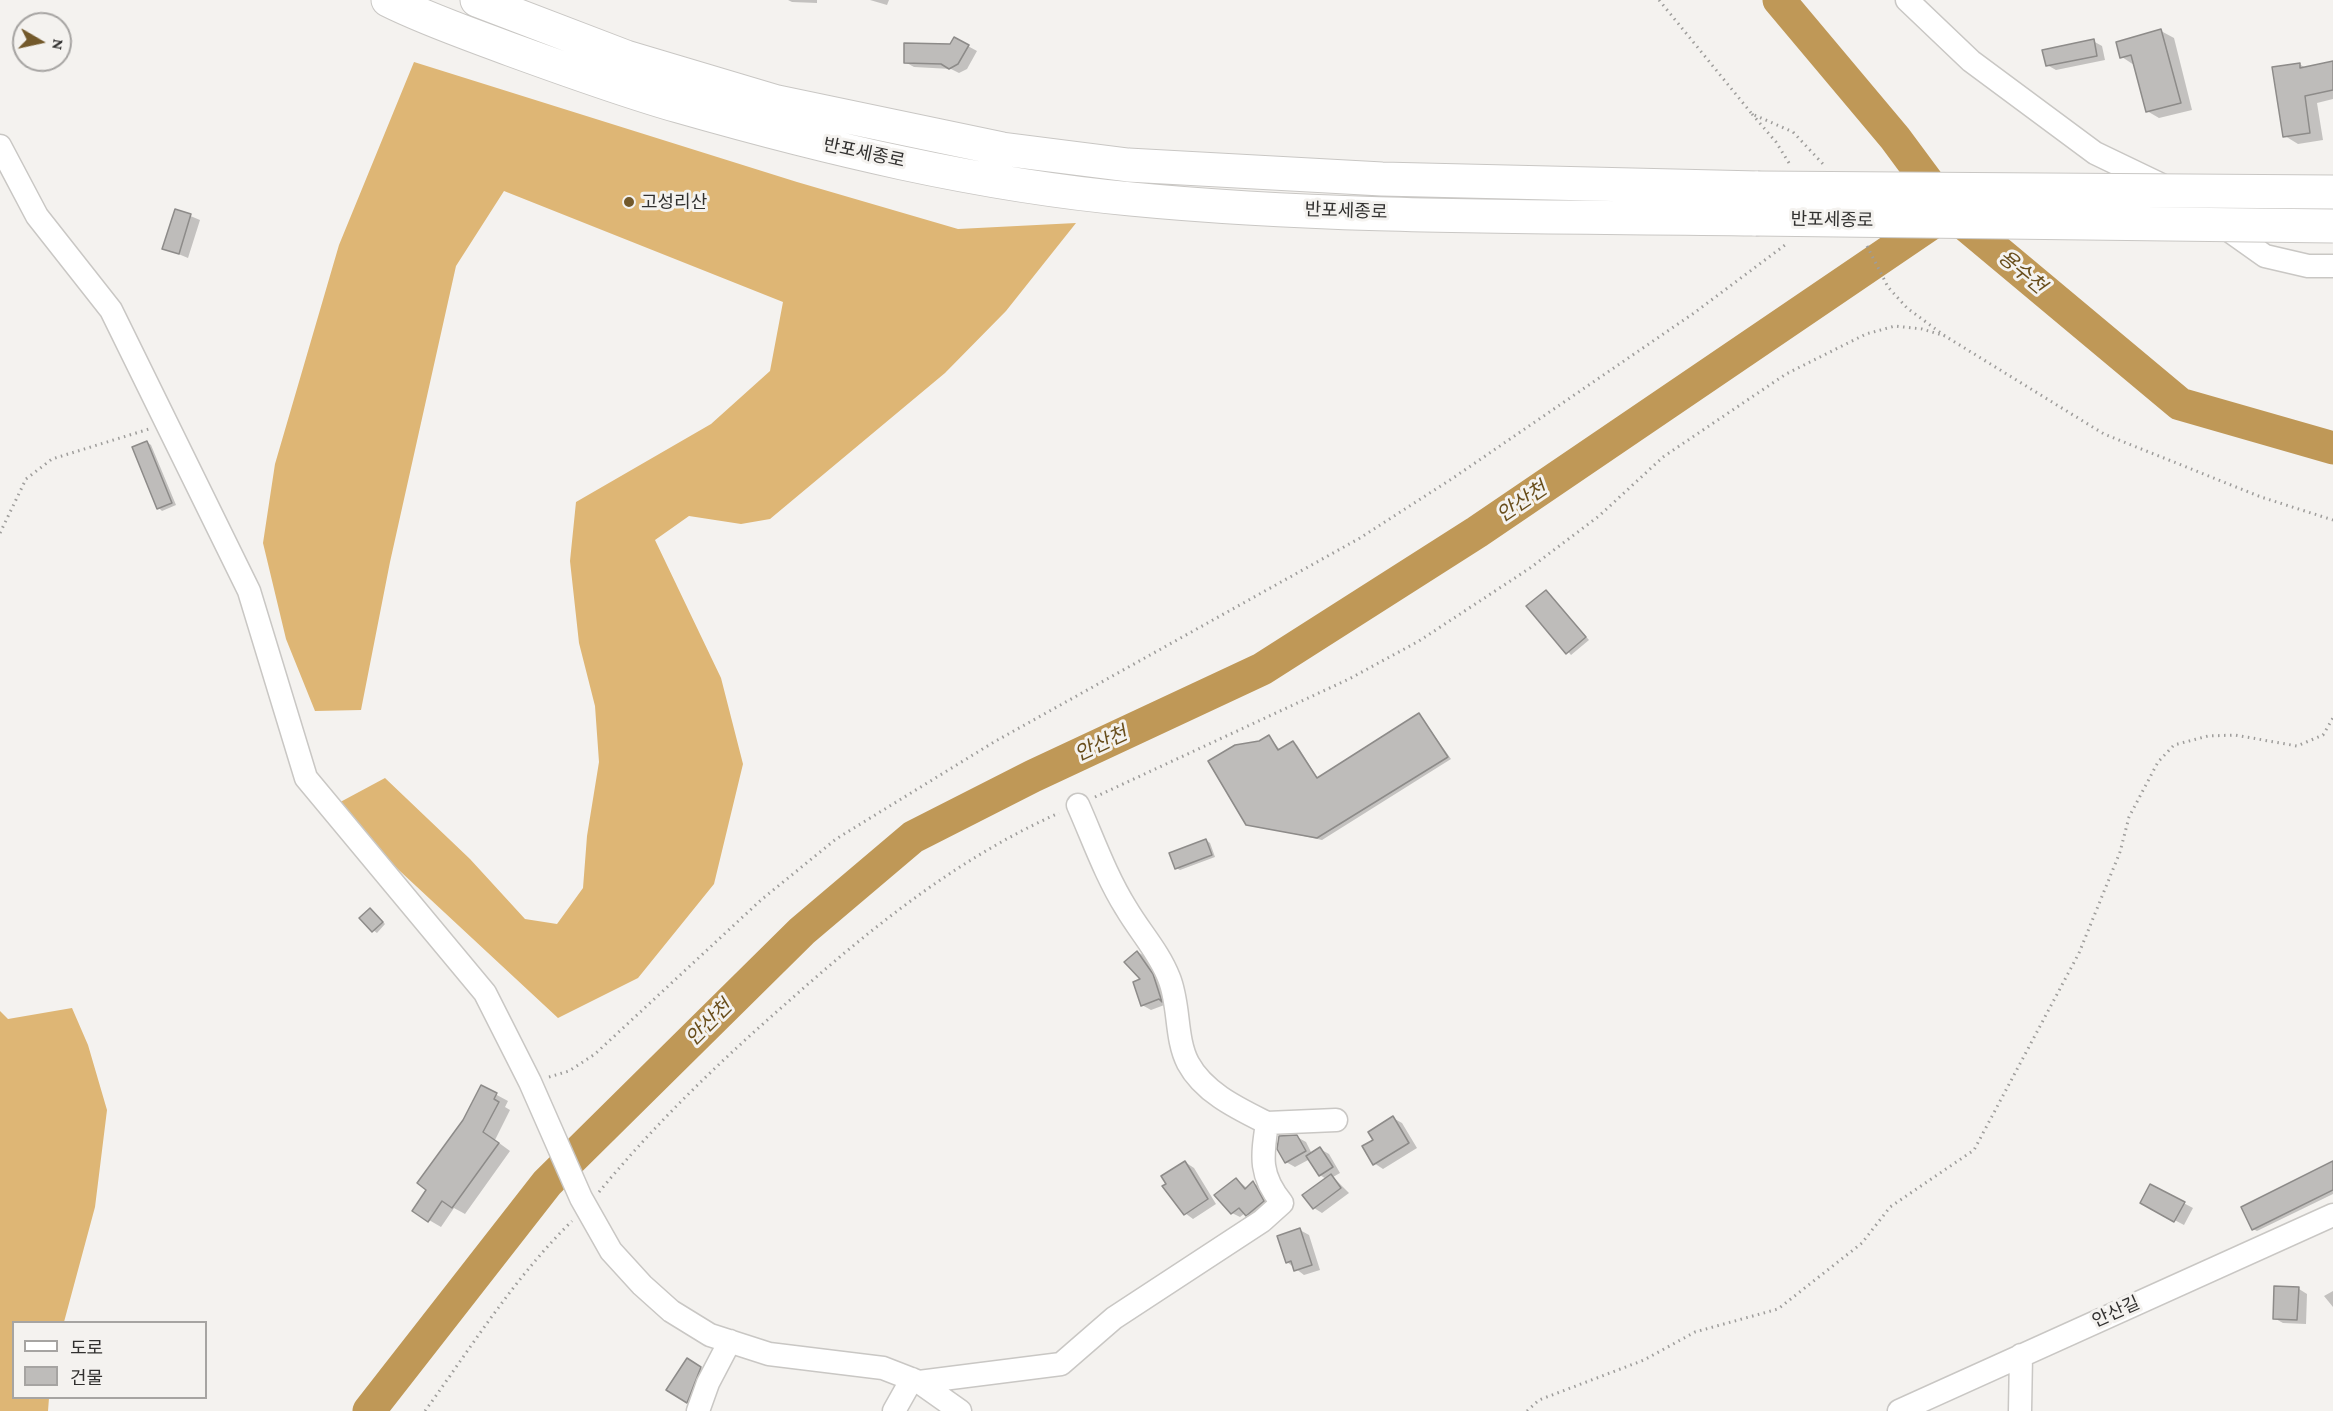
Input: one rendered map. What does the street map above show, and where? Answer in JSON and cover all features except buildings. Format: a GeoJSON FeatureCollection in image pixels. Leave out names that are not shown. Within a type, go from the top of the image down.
{"type":"FeatureCollection","features":[{"type":"Feature","properties":{"kind":"highway","name":"반포세종로"},"geometry":{"type":"LineString","coordinates":[[388,0],[422,17],[616,88],[773,133],[1004,183],[1130,199],[1384,213],[2333,192]]}},
{"type":"Feature","properties":{"kind":"highway","name":"반포세종로"},"geometry":{"type":"LineString","coordinates":[[477,0],[626,57],[777,102],[1002,149],[1128,165],[1757,204],[2333,226]]}},
{"type":"Feature","properties":{"kind":"street"},"geometry":{"type":"LineString","coordinates":[[1907,0],[1971,61],[2095,153],[2172,190],[2265,256],[2308,266],[2333,266]]}},
{"type":"Feature","properties":{"kind":"street"},"geometry":{"type":"LineString","coordinates":[[0,146],[37,216],[111,310],[249,591],[306,778],[485,993],[584,1203],[611,1251],[642,1285],[671,1311],[710,1335],[769,1353],[883,1368],[915,1381],[960,1411]]}},
{"type":"Feature","properties":{"kind":"street"},"geometry":{"type":"LineString","coordinates":[[1078,805],[1102,862],[1126,909],[1151,943],[1169,978],[1188,1063],[1210,1088],[1226,1101],[1267,1123],[1336,1120]]}},
{"type":"Feature","properties":{"kind":"street"},"geometry":{"type":"LineString","coordinates":[[894,1411],[915,1381],[1061,1364],[1114,1318],[1262,1221],[1282,1203],[1269,1188],[1264,1173],[1267,1123]]}},
{"type":"Feature","properties":{"kind":"street","name":"안산길"},"geometry":{"type":"LineString","coordinates":[[1899,1411],[2333,1215]]}},
{"type":"Feature","properties":{"kind":"street"},"geometry":{"type":"LineString","coordinates":[[698,1411],[708,1383],[730,1341]]}},
{"type":"Feature","properties":{"kind":"street"},"geometry":{"type":"LineString","coordinates":[[2020,1411],[2021,1355]]}},
{"type":"Feature","properties":{"kind":"path"},"geometry":{"type":"LineString","coordinates":[[1659,0],[1776,142],[1790,165]]}},
{"type":"Feature","properties":{"kind":"path"},"geometry":{"type":"LineString","coordinates":[[1752,114],[1793,132],[1828,170]]}},
{"type":"Feature","properties":{"kind":"path"},"geometry":{"type":"LineString","coordinates":[[1863,237],[1887,287],[1907,308],[1945,336],[2104,434],[2261,497],[2333,520]]}},
{"type":"Feature","properties":{"kind":"path"},"geometry":{"type":"LineString","coordinates":[[531,1087],[569,1071],[595,1054],[761,900],[836,839],[994,742],[1360,538],[1456,477],[1694,313],[1787,243]]}},
{"type":"Feature","properties":{"kind":"path"},"geometry":{"type":"LineString","coordinates":[[425,1411],[521,1277],[584,1203],[727,1056],[884,920],[1029,826],[1349,679],[1419,640],[1530,568],[1599,516],[1663,457],[1786,374],[1866,334],[1895,326],[1945,336]]}},
{"type":"Feature","properties":{"kind":"path"},"geometry":{"type":"LineString","coordinates":[[0,533],[26,480],[52,459],[165,423]]}},
{"type":"Feature","properties":{"kind":"path"},"geometry":{"type":"LineString","coordinates":[[1527,1411],[1539,1400],[1644,1360],[1695,1332],[1778,1309],[1862,1244],[1890,1207],[1974,1150],[2079,953],[2120,852],[2129,817],[2158,762],[2174,746],[2208,736],[2235,735],[2297,746],[2323,735],[2333,717]]}},
{"type":"Feature","properties":{"kind":"shaded area"},"geometry":{"type":"Polygon","coordinates":[[[414,62],[797,182],[958,229],[1076,223],[1006,311],[945,373],[770,519],[741,524],[689,516],[655,540],[721,678],[743,764],[714,884],[638,978],[558,1018],[331,807],[385,778],[470,859],[525,919],[557,924],[583,888],[587,836],[599,762],[595,706],[579,643],[570,561],[576,502],[711,424],[770,371],[783,302],[504,191],[456,266],[390,562],[361,710],[315,711],[286,639],[263,543],[275,464],[339,245],[414,62]]]}},
{"type":"Feature","properties":{"kind":"shaded area"},"geometry":{"type":"Polygon","coordinates":[[[72,1008],[88,1045],[107,1110],[95,1207],[64,1321],[12,1321],[12,1399],[49,1399],[48,1411],[0,1411],[0,1011],[8,1019],[72,1008]]]}},
{"type":"Feature","properties":{"kind":"waterway","name":"용수천"},"geometry":{"type":"LineString","coordinates":[[1779,0],[1895,138],[1949,211],[2180,404],[2333,448]]}},
{"type":"Feature","properties":{"kind":"waterway","name":"안산천"},"geometry":{"type":"LineString","coordinates":[[369,1411],[547,1183],[802,931],[913,837],[1033,776],[1262,669],[1477,532],[1948,212]]}},
{"type":"Feature","properties":{"kind":"place","name":"고성리산"},"geometry":{"type":"Point","coordinates":[629,202]}}]}
